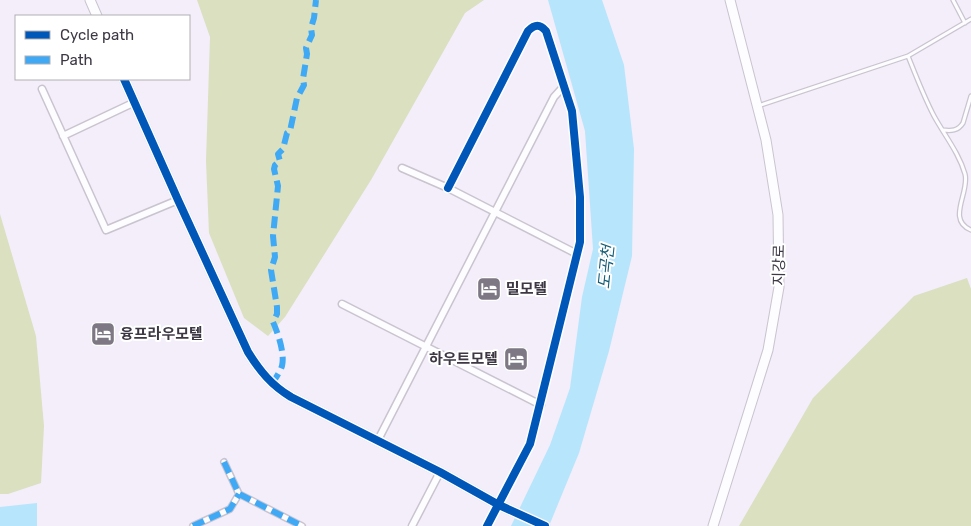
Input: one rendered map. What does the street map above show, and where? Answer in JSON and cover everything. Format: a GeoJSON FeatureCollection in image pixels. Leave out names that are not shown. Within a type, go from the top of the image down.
{"type":"FeatureCollection","features":[{"type":"Feature","properties":{"kind":"street"},"geometry":{"type":"LineString","coordinates":[[90,0],[97,15]]}},
{"type":"Feature","properties":{"kind":"street","name":"지강로"},"geometry":{"type":"LineString","coordinates":[[713,526],[768,350],[779,287],[779,239],[775,195],[766,140],[730,0]]}},
{"type":"Feature","properties":{"kind":"street"},"geometry":{"type":"LineString","coordinates":[[448,188],[528,31],[532,26],[542,27],[546,31],[572,111],[580,197],[580,242],[530,444],[487,526]]}},
{"type":"Feature","properties":{"kind":"street"},"geometry":{"type":"LineString","coordinates":[[124,80],[248,352],[261,373],[272,384],[291,397],[440,472],[498,505],[545,526]]}},
{"type":"Feature","properties":{"kind":"street"},"geometry":{"type":"LineString","coordinates":[[378,440],[554,97],[564,86]]}},
{"type":"Feature","properties":{"kind":"street"},"geometry":{"type":"LineString","coordinates":[[42,89],[106,230],[178,200]]}},
{"type":"Feature","properties":{"kind":"street"},"geometry":{"type":"LineString","coordinates":[[63,136],[135,102]]}},
{"type":"Feature","properties":{"kind":"street"},"geometry":{"type":"LineString","coordinates":[[402,168],[448,188],[577,254]]}},
{"type":"Feature","properties":{"kind":"street"},"geometry":{"type":"LineString","coordinates":[[342,304],[540,405]]}},
{"type":"Feature","properties":{"kind":"street"},"geometry":{"type":"LineString","coordinates":[[224,462],[239,494],[302,526]]}},
{"type":"Feature","properties":{"kind":"street"},"geometry":{"type":"LineString","coordinates":[[412,526],[440,472]]}},
{"type":"Feature","properties":{"kind":"street"},"geometry":{"type":"LineString","coordinates":[[193,526],[230,509],[239,494]]}},
{"type":"Feature","properties":{"kind":"lane"},"geometry":{"type":"LineString","coordinates":[[953,0],[965,23]]}},
{"type":"Feature","properties":{"kind":"lane"},"geometry":{"type":"LineString","coordinates":[[757,107],[908,56],[971,19]]}},
{"type":"Feature","properties":{"kind":"lane"},"geometry":{"type":"LineString","coordinates":[[908,56],[934,116],[950,142],[966,177],[960,217],[964,225],[971,230]]}},
{"type":"Feature","properties":{"kind":"lane"},"geometry":{"type":"LineString","coordinates":[[943,130],[955,130],[963,124],[971,96]]}},
{"type":"Feature","properties":{"kind":"green space"},"geometry":{"type":"Polygon","coordinates":[[[197,0],[484,0],[465,13],[371,180],[285,317],[268,336],[244,318],[209,233],[206,161],[210,37],[197,0]]]}},
{"type":"Feature","properties":{"kind":"green space"},"geometry":{"type":"Polygon","coordinates":[[[0,214],[36,336],[44,426],[41,483],[8,494],[0,494],[0,214]]]}},
{"type":"Feature","properties":{"kind":"green space"},"geometry":{"type":"Polygon","coordinates":[[[967,278],[971,289],[971,526],[739,526],[813,398],[914,296],[967,278]]]}},
{"type":"Feature","properties":{"kind":"water","name":"도곡천"},"geometry":{"type":"Polygon","coordinates":[[[548,0],[602,0],[624,65],[634,149],[632,256],[609,351],[579,453],[549,526],[511,526],[550,445],[570,388],[582,297],[593,249],[585,131],[548,0]]]}},
{"type":"Feature","properties":{"kind":"water"},"geometry":{"type":"Polygon","coordinates":[[[37,503],[37,526],[0,526],[0,507],[37,503]]]}},
{"type":"Feature","properties":{"kind":"marked path"},"geometry":{"type":"LineString","coordinates":[[272,384],[283,361],[281,344],[273,322],[277,314],[277,307],[271,270],[275,257],[273,236],[278,186],[274,169],[275,165],[280,161],[278,154],[283,149],[287,133],[290,131],[297,98],[304,85],[306,48],[312,35],[311,28],[316,0]]}},
{"type":"Feature","properties":{"kind":"marked path"},"geometry":{"type":"LineString","coordinates":[[224,462],[239,494],[302,526]]}},
{"type":"Feature","properties":{"kind":"marked path"},"geometry":{"type":"LineString","coordinates":[[193,526],[230,509],[239,494]]}},
{"type":"Feature","properties":{"kind":"cycle path"},"geometry":{"type":"LineString","coordinates":[[448,188],[528,31],[535,26],[542,27],[546,31],[572,111],[580,197],[580,242],[530,444],[487,526]]}},
{"type":"Feature","properties":{"kind":"cycle path"},"geometry":{"type":"LineString","coordinates":[[124,80],[248,352],[266,377],[291,397],[440,472],[499,505],[545,526]]}},
{"type":"Feature","properties":{"kind":"place","name":"밀모텔"},"geometry":{"type":"Point","coordinates":[489,289]}},
{"type":"Feature","properties":{"kind":"place","name":"융프라우모텔"},"geometry":{"type":"Point","coordinates":[103,334]}},
{"type":"Feature","properties":{"kind":"place","name":"하우트모텔"},"geometry":{"type":"Point","coordinates":[516,359]}}]}
